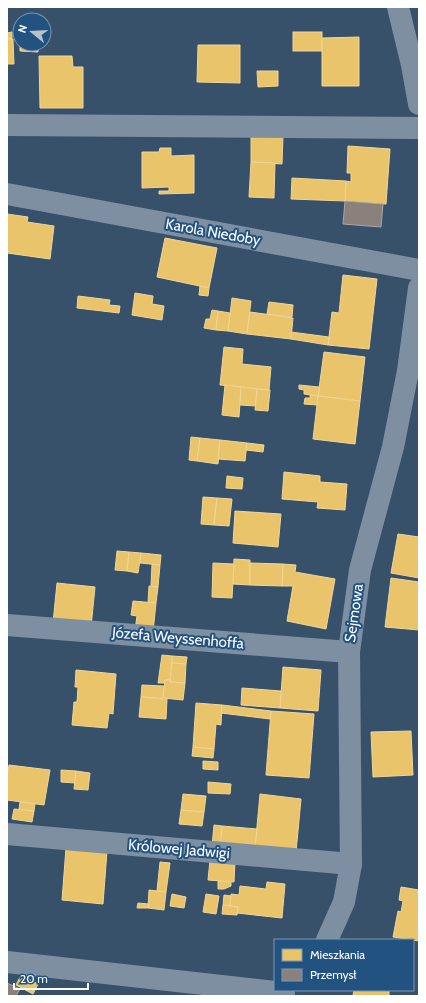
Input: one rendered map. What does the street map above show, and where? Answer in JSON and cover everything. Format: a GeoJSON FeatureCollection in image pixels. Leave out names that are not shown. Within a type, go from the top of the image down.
{"type":"FeatureCollection","features":[{"type":"Feature","properties":{"kind":"street"},"geometry":{"type":"LineString","coordinates":[[398,7],[412,65],[419,104]]}},
{"type":"Feature","properties":{"kind":"street"},"geometry":{"type":"LineString","coordinates":[[7,125],[419,128]]}},
{"type":"Feature","properties":{"kind":"street","name":"Karola Niedoby"},"geometry":{"type":"LineString","coordinates":[[7,194],[419,270]]}},
{"type":"Feature","properties":{"kind":"street","name":"Sejmowa"},"geometry":{"type":"LineString","coordinates":[[327,939],[344,902],[351,864],[349,652],[360,570],[393,447],[408,371],[419,288]]}},
{"type":"Feature","properties":{"kind":"street","name":"Józefa Weyssenhoffa"},"geometry":{"type":"LineString","coordinates":[[7,625],[349,652]]}},
{"type":"Feature","properties":{"kind":"street","name":"Królowej Jadwigi"},"geometry":{"type":"LineString","coordinates":[[7,834],[351,864]]}},
{"type":"Feature","properties":{"kind":"street"},"geometry":{"type":"LineString","coordinates":[[7,962],[210,990],[284,993]]}},
{"type":"Feature","properties":{"kind":"building: Mieszkania"},"geometry":{"type":"Polygon","coordinates":[[[12,32],[12,39],[7,39],[7,33],[12,32]]]}},
{"type":"Feature","properties":{"kind":"building: Mieszkania"},"geometry":{"type":"Polygon","coordinates":[[[293,32],[322,32],[322,51],[293,51],[293,32]]]}},
{"type":"Feature","properties":{"kind":"building: Mieszkania"},"geometry":{"type":"Polygon","coordinates":[[[359,37],[359,86],[322,86],[322,38],[359,37]]]}},
{"type":"Feature","properties":{"kind":"building: Mieszkania"},"geometry":{"type":"Polygon","coordinates":[[[7,39],[12,39],[14,64],[7,64],[7,39]]]}},
{"type":"Feature","properties":{"kind":"building: Mieszkania"},"geometry":{"type":"Polygon","coordinates":[[[198,45],[240,45],[240,83],[197,82],[198,45]]]}},
{"type":"Feature","properties":{"kind":"building: Mieszkania"},"geometry":{"type":"Polygon","coordinates":[[[39,56],[72,56],[73,67],[83,67],[83,108],[40,108],[39,56]]]}},
{"type":"Feature","properties":{"kind":"building: Mieszkania"},"geometry":{"type":"Polygon","coordinates":[[[257,71],[278,71],[278,86],[258,87],[257,71]]]}},
{"type":"Feature","properties":{"kind":"building: Mieszkania"},"geometry":{"type":"Polygon","coordinates":[[[251,135],[283,136],[282,164],[251,162],[251,135]]]}},
{"type":"Feature","properties":{"kind":"building: Mieszkania"},"geometry":{"type":"Polygon","coordinates":[[[348,146],[390,149],[386,204],[345,201],[346,181],[351,182],[351,173],[347,173],[348,146]]]}},
{"type":"Feature","properties":{"kind":"building: Mieszkania"},"geometry":{"type":"Polygon","coordinates":[[[160,148],[171,148],[171,156],[194,155],[194,193],[159,194],[159,191],[169,191],[169,187],[142,188],[142,152],[159,152],[160,148]]]}},
{"type":"Feature","properties":{"kind":"building: Mieszkania"},"geometry":{"type":"Polygon","coordinates":[[[251,162],[275,163],[274,198],[249,197],[251,162]]]}},
{"type":"Feature","properties":{"kind":"building: Mieszkania"},"geometry":{"type":"Polygon","coordinates":[[[292,178],[346,181],[345,201],[291,199],[292,178]]]}},
{"type":"Feature","properties":{"kind":"building: Mieszkania"},"geometry":{"type":"Polygon","coordinates":[[[7,214],[28,217],[27,222],[54,226],[50,259],[7,253],[7,214]]]}},
{"type":"Feature","properties":{"kind":"building: Mieszkania"},"geometry":{"type":"Polygon","coordinates":[[[165,238],[217,248],[209,288],[157,277],[165,238]]]}},
{"type":"Feature","properties":{"kind":"building: Mieszkania"},"geometry":{"type":"Polygon","coordinates":[[[343,275],[377,279],[369,349],[328,345],[332,312],[339,313],[343,275]]]}},
{"type":"Feature","properties":{"kind":"building: Mieszkania"},"geometry":{"type":"Polygon","coordinates":[[[200,286],[209,288],[208,296],[199,295],[200,286]]]}},
{"type":"Feature","properties":{"kind":"building: Mieszkania"},"geometry":{"type":"Polygon","coordinates":[[[135,293],[153,296],[152,304],[164,306],[162,320],[132,315],[135,293]]]}},
{"type":"Feature","properties":{"kind":"building: Mieszkania"},"geometry":{"type":"Polygon","coordinates":[[[78,296],[110,300],[109,305],[120,306],[119,313],[77,308],[78,296]]]}},
{"type":"Feature","properties":{"kind":"building: Mieszkania"},"geometry":{"type":"Polygon","coordinates":[[[232,298],[251,301],[247,334],[228,331],[232,298]]]}},
{"type":"Feature","properties":{"kind":"building: Mieszkania"},"geometry":{"type":"Polygon","coordinates":[[[269,302],[293,305],[292,317],[267,314],[269,302]]]}},
{"type":"Feature","properties":{"kind":"building: Mieszkania"},"geometry":{"type":"Polygon","coordinates":[[[212,310],[218,311],[216,330],[204,328],[206,319],[210,319],[212,310]]]}},
{"type":"Feature","properties":{"kind":"building: Mieszkania"},"geometry":{"type":"Polygon","coordinates":[[[218,311],[230,313],[228,331],[216,330],[218,311]]]}},
{"type":"Feature","properties":{"kind":"building: Mieszkania"},"geometry":{"type":"Polygon","coordinates":[[[250,312],[293,318],[291,339],[247,334],[250,312]]]}},
{"type":"Feature","properties":{"kind":"building: Mieszkania"},"geometry":{"type":"Polygon","coordinates":[[[291,332],[329,337],[328,345],[291,339],[291,332]]]}},
{"type":"Feature","properties":{"kind":"building: Mieszkania"},"geometry":{"type":"Polygon","coordinates":[[[224,347],[243,349],[242,364],[271,367],[269,390],[220,385],[224,347]]]}},
{"type":"Feature","properties":{"kind":"building: Mieszkania"},"geometry":{"type":"Polygon","coordinates":[[[324,352],[365,357],[360,401],[318,396],[324,352]]]}},
{"type":"Feature","properties":{"kind":"building: Mieszkania"},"geometry":{"type":"Polygon","coordinates":[[[225,385],[241,387],[239,417],[222,415],[225,385]]]}},
{"type":"Feature","properties":{"kind":"building: Mieszkania"},"geometry":{"type":"Polygon","coordinates":[[[299,385],[319,387],[318,396],[304,394],[304,390],[299,389],[299,385]]]}},
{"type":"Feature","properties":{"kind":"building: Mieszkania"},"geometry":{"type":"Polygon","coordinates":[[[241,387],[257,389],[256,406],[240,405],[241,387]]]}},
{"type":"Feature","properties":{"kind":"building: Mieszkania"},"geometry":{"type":"Polygon","coordinates":[[[257,389],[270,390],[268,411],[255,410],[257,389]]]}},
{"type":"Feature","properties":{"kind":"building: Mieszkania"},"geometry":{"type":"Polygon","coordinates":[[[310,395],[318,396],[317,405],[304,404],[305,398],[310,398],[310,395]]]}},
{"type":"Feature","properties":{"kind":"building: Mieszkania"},"geometry":{"type":"Polygon","coordinates":[[[318,396],[360,401],[355,444],[313,439],[318,396]]]}},
{"type":"Feature","properties":{"kind":"building: Mieszkania"},"geometry":{"type":"Polygon","coordinates":[[[191,437],[200,438],[197,461],[189,460],[191,437]]]}},
{"type":"Feature","properties":{"kind":"building: Mieszkania"},"geometry":{"type":"Polygon","coordinates":[[[200,438],[220,440],[218,464],[197,461],[200,438]]]}},
{"type":"Feature","properties":{"kind":"building: Mieszkania"},"geometry":{"type":"Polygon","coordinates":[[[220,440],[247,443],[245,461],[218,459],[220,440]]]}},
{"type":"Feature","properties":{"kind":"building: Mieszkania"},"geometry":{"type":"Polygon","coordinates":[[[247,443],[264,445],[263,452],[246,450],[247,443]]]}},
{"type":"Feature","properties":{"kind":"building: Mieszkania"},"geometry":{"type":"Polygon","coordinates":[[[284,472],[320,476],[320,482],[347,484],[345,510],[317,508],[318,502],[282,499],[284,472]]]}},
{"type":"Feature","properties":{"kind":"building: Mieszkania"},"geometry":{"type":"Polygon","coordinates":[[[227,476],[243,478],[242,489],[226,488],[227,476]]]}},
{"type":"Feature","properties":{"kind":"building: Mieszkania"},"geometry":{"type":"Polygon","coordinates":[[[203,497],[217,498],[214,525],[201,524],[203,497]]]}},
{"type":"Feature","properties":{"kind":"building: Mieszkania"},"geometry":{"type":"Polygon","coordinates":[[[217,498],[232,499],[229,526],[214,525],[217,498]]]}},
{"type":"Feature","properties":{"kind":"building: Mieszkania"},"geometry":{"type":"Polygon","coordinates":[[[235,511],[281,514],[278,547],[233,543],[235,511]]]}},
{"type":"Feature","properties":{"kind":"building: Mieszkania"},"geometry":{"type":"Polygon","coordinates":[[[398,534],[419,537],[419,578],[391,573],[398,534]]]}},
{"type":"Feature","properties":{"kind":"building: Mieszkania"},"geometry":{"type":"Polygon","coordinates":[[[117,551],[129,552],[127,571],[115,570],[117,551]]]}},
{"type":"Feature","properties":{"kind":"building: Mieszkania"},"geometry":{"type":"Polygon","coordinates":[[[129,552],[141,553],[138,573],[127,571],[129,552]]]}},
{"type":"Feature","properties":{"kind":"building: Mieszkania"},"geometry":{"type":"Polygon","coordinates":[[[141,553],[161,555],[160,565],[140,563],[141,553]]]}},
{"type":"Feature","properties":{"kind":"building: Mieszkania"},"geometry":{"type":"Polygon","coordinates":[[[234,559],[250,560],[250,585],[233,584],[234,559]]]}},
{"type":"Feature","properties":{"kind":"building: Mieszkania"},"geometry":{"type":"Polygon","coordinates":[[[213,563],[234,564],[232,598],[212,597],[213,563]]]}},
{"type":"Feature","properties":{"kind":"building: Mieszkania"},"geometry":{"type":"Polygon","coordinates":[[[250,563],[283,564],[282,586],[250,585],[250,563]]]}},
{"type":"Feature","properties":{"kind":"building: Mieszkania"},"geometry":{"type":"Polygon","coordinates":[[[152,564],[160,565],[158,587],[151,586],[152,564]]]}},
{"type":"Feature","properties":{"kind":"building: Mieszkania"},"geometry":{"type":"Polygon","coordinates":[[[283,564],[296,565],[295,572],[335,579],[326,629],[287,621],[293,586],[282,586],[283,564]]]}},
{"type":"Feature","properties":{"kind":"building: Mieszkania"},"geometry":{"type":"Polygon","coordinates":[[[391,578],[419,582],[419,630],[385,627],[391,578]]]}},
{"type":"Feature","properties":{"kind":"building: Mieszkania"},"geometry":{"type":"Polygon","coordinates":[[[57,583],[95,587],[91,627],[53,623],[57,583]]]}},
{"type":"Feature","properties":{"kind":"building: Mieszkania"},"geometry":{"type":"Polygon","coordinates":[[[149,586],[158,587],[156,603],[148,603],[149,586]]]}},
{"type":"Feature","properties":{"kind":"building: Mieszkania"},"geometry":{"type":"Polygon","coordinates":[[[133,601],[156,603],[153,632],[135,630],[137,616],[131,615],[133,601]]]}},
{"type":"Feature","properties":{"kind":"building: Mieszkania"},"geometry":{"type":"Polygon","coordinates":[[[162,655],[172,656],[170,680],[165,680],[165,683],[158,683],[162,655]]]}},
{"type":"Feature","properties":{"kind":"building: Mieszkania"},"geometry":{"type":"Polygon","coordinates":[[[172,656],[187,657],[186,664],[172,663],[172,656]]]}},
{"type":"Feature","properties":{"kind":"building: Mieszkania"},"geometry":{"type":"Polygon","coordinates":[[[172,663],[186,664],[185,683],[170,682],[172,663]]]}},
{"type":"Feature","properties":{"kind":"building: Mieszkania"},"geometry":{"type":"Polygon","coordinates":[[[283,667],[321,670],[318,711],[280,708],[283,667]]]}},
{"type":"Feature","properties":{"kind":"building: Mieszkania"},"geometry":{"type":"Polygon","coordinates":[[[76,670],[116,674],[113,714],[109,713],[107,728],[72,725],[74,702],[77,702],[78,687],[75,687],[76,670]]]}},
{"type":"Feature","properties":{"kind":"building: Mieszkania"},"geometry":{"type":"Polygon","coordinates":[[[165,680],[170,680],[170,682],[185,683],[183,700],[163,698],[165,680]]]}},
{"type":"Feature","properties":{"kind":"building: Mieszkania"},"geometry":{"type":"Polygon","coordinates":[[[142,685],[164,686],[163,698],[141,697],[142,685]]]}},
{"type":"Feature","properties":{"kind":"building: Mieszkania"},"geometry":{"type":"Polygon","coordinates":[[[242,688],[281,691],[280,708],[241,705],[242,688]]]}},
{"type":"Feature","properties":{"kind":"building: Mieszkania"},"geometry":{"type":"Polygon","coordinates":[[[141,697],[167,699],[166,719],[139,717],[141,697]]]}},
{"type":"Feature","properties":{"kind":"building: Mieszkania"},"geometry":{"type":"Polygon","coordinates":[[[196,703],[222,705],[221,725],[216,724],[214,749],[193,747],[196,703]]]}},
{"type":"Feature","properties":{"kind":"building: Mieszkania"},"geometry":{"type":"Polygon","coordinates":[[[222,705],[271,711],[270,719],[221,713],[222,705]]]}},
{"type":"Feature","properties":{"kind":"building: Mieszkania"},"geometry":{"type":"Polygon","coordinates":[[[271,711],[314,714],[309,778],[266,775],[271,711]]]}},
{"type":"Feature","properties":{"kind":"building: Mieszkania"},"geometry":{"type":"Polygon","coordinates":[[[411,731],[413,775],[373,777],[371,732],[411,731]]]}},
{"type":"Feature","properties":{"kind":"building: Mieszkania"},"geometry":{"type":"Polygon","coordinates":[[[193,747],[214,749],[213,758],[192,756],[193,747]]]}},
{"type":"Feature","properties":{"kind":"building: Mieszkania"},"geometry":{"type":"Polygon","coordinates":[[[203,761],[218,762],[218,770],[203,769],[203,761]]]}},
{"type":"Feature","properties":{"kind":"building: Mieszkania"},"geometry":{"type":"Polygon","coordinates":[[[9,765],[50,770],[44,805],[7,800],[7,776],[9,765]]]}},
{"type":"Feature","properties":{"kind":"building: Mieszkania"},"geometry":{"type":"Polygon","coordinates":[[[61,770],[76,771],[75,783],[61,782],[61,770]]]}},
{"type":"Feature","properties":{"kind":"building: Mieszkania"},"geometry":{"type":"Polygon","coordinates":[[[76,771],[90,773],[88,790],[74,789],[76,771]]]}},
{"type":"Feature","properties":{"kind":"building: Mieszkania"},"geometry":{"type":"Polygon","coordinates":[[[208,782],[231,784],[230,794],[208,793],[208,782]]]}},
{"type":"Feature","properties":{"kind":"building: Mieszkania"},"geometry":{"type":"Polygon","coordinates":[[[183,794],[206,796],[204,812],[181,810],[183,794]]]}},
{"type":"Feature","properties":{"kind":"building: Mieszkania"},"geometry":{"type":"Polygon","coordinates":[[[260,794],[301,799],[296,852],[255,848],[260,794]]]}},
{"type":"Feature","properties":{"kind":"building: Mieszkania"},"geometry":{"type":"Polygon","coordinates":[[[20,802],[35,804],[34,811],[19,809],[20,802]]]}},
{"type":"Feature","properties":{"kind":"building: Mieszkania"},"geometry":{"type":"Polygon","coordinates":[[[14,809],[34,811],[32,822],[12,819],[14,809]]]}},
{"type":"Feature","properties":{"kind":"building: Mieszkania"},"geometry":{"type":"Polygon","coordinates":[[[181,810],[204,812],[202,826],[179,824],[181,810]]]}},
{"type":"Feature","properties":{"kind":"building: Mieszkania"},"geometry":{"type":"Polygon","coordinates":[[[214,825],[222,826],[220,847],[212,846],[214,825]]]}},
{"type":"Feature","properties":{"kind":"building: Mieszkania"},"geometry":{"type":"Polygon","coordinates":[[[222,826],[257,829],[255,846],[221,843],[222,826]]]}},
{"type":"Feature","properties":{"kind":"building: Mieszkania"},"geometry":{"type":"Polygon","coordinates":[[[66,848],[107,851],[103,904],[62,900],[66,848]]]}},
{"type":"Feature","properties":{"kind":"building: Mieszkania"},"geometry":{"type":"Polygon","coordinates":[[[210,860],[235,862],[234,882],[208,880],[210,860]]]}},
{"type":"Feature","properties":{"kind":"building: Mieszkania"},"geometry":{"type":"Polygon","coordinates":[[[160,862],[170,863],[166,892],[157,891],[160,862]]]}},
{"type":"Feature","properties":{"kind":"building: Mieszkania"},"geometry":{"type":"Polygon","coordinates":[[[218,881],[231,882],[231,886],[224,889],[218,889],[218,881]]]}},
{"type":"Feature","properties":{"kind":"building: Mieszkania"},"geometry":{"type":"Polygon","coordinates":[[[267,882],[285,884],[282,918],[237,913],[238,907],[230,906],[231,894],[239,895],[240,886],[266,889],[267,882]]]}},
{"type":"Feature","properties":{"kind":"building: Mieszkania"},"geometry":{"type":"Polygon","coordinates":[[[401,887],[419,890],[419,941],[414,939],[393,937],[398,911],[401,912],[403,901],[399,900],[401,887]]]}},
{"type":"Feature","properties":{"kind":"building: Mieszkania"},"geometry":{"type":"Polygon","coordinates":[[[149,890],[166,892],[164,910],[148,908],[149,890]]]}},
{"type":"Feature","properties":{"kind":"building: Mieszkania"},"geometry":{"type":"Polygon","coordinates":[[[172,894],[186,897],[184,908],[170,906],[172,894]]]}},
{"type":"Feature","properties":{"kind":"building: Mieszkania"},"geometry":{"type":"Polygon","coordinates":[[[206,894],[219,896],[216,914],[203,912],[206,894]]]}},
{"type":"Feature","properties":{"kind":"building: Mieszkania"},"geometry":{"type":"Polygon","coordinates":[[[224,895],[231,896],[230,906],[223,905],[224,895]]]}},
{"type":"Feature","properties":{"kind":"building: Mieszkania"},"geometry":{"type":"Polygon","coordinates":[[[138,903],[149,904],[148,908],[137,908],[138,903]]]}},
{"type":"Feature","properties":{"kind":"building: Mieszkania"},"geometry":{"type":"Polygon","coordinates":[[[223,905],[238,907],[237,915],[222,914],[223,905]]]}},
{"type":"Feature","properties":{"kind":"building: Mieszkania"},"geometry":{"type":"Polygon","coordinates":[[[21,975],[38,984],[33,994],[16,985],[21,975]]]}},
{"type":"Feature","properties":{"kind":"building: Mieszkania"},"geometry":{"type":"Polygon","coordinates":[[[354,991],[389,991],[389,996],[353,995],[354,991]]]}},
{"type":"Feature","properties":{"kind":"building: Przemysł"},"geometry":{"type":"Polygon","coordinates":[[[345,201],[383,204],[381,227],[343,224],[345,201]]]}},
{"type":"Feature","properties":{"kind":"building: Przemysł"},"geometry":{"type":"Polygon","coordinates":[[[7,983],[20,989],[16,996],[7,996],[7,983]]]}}]}
